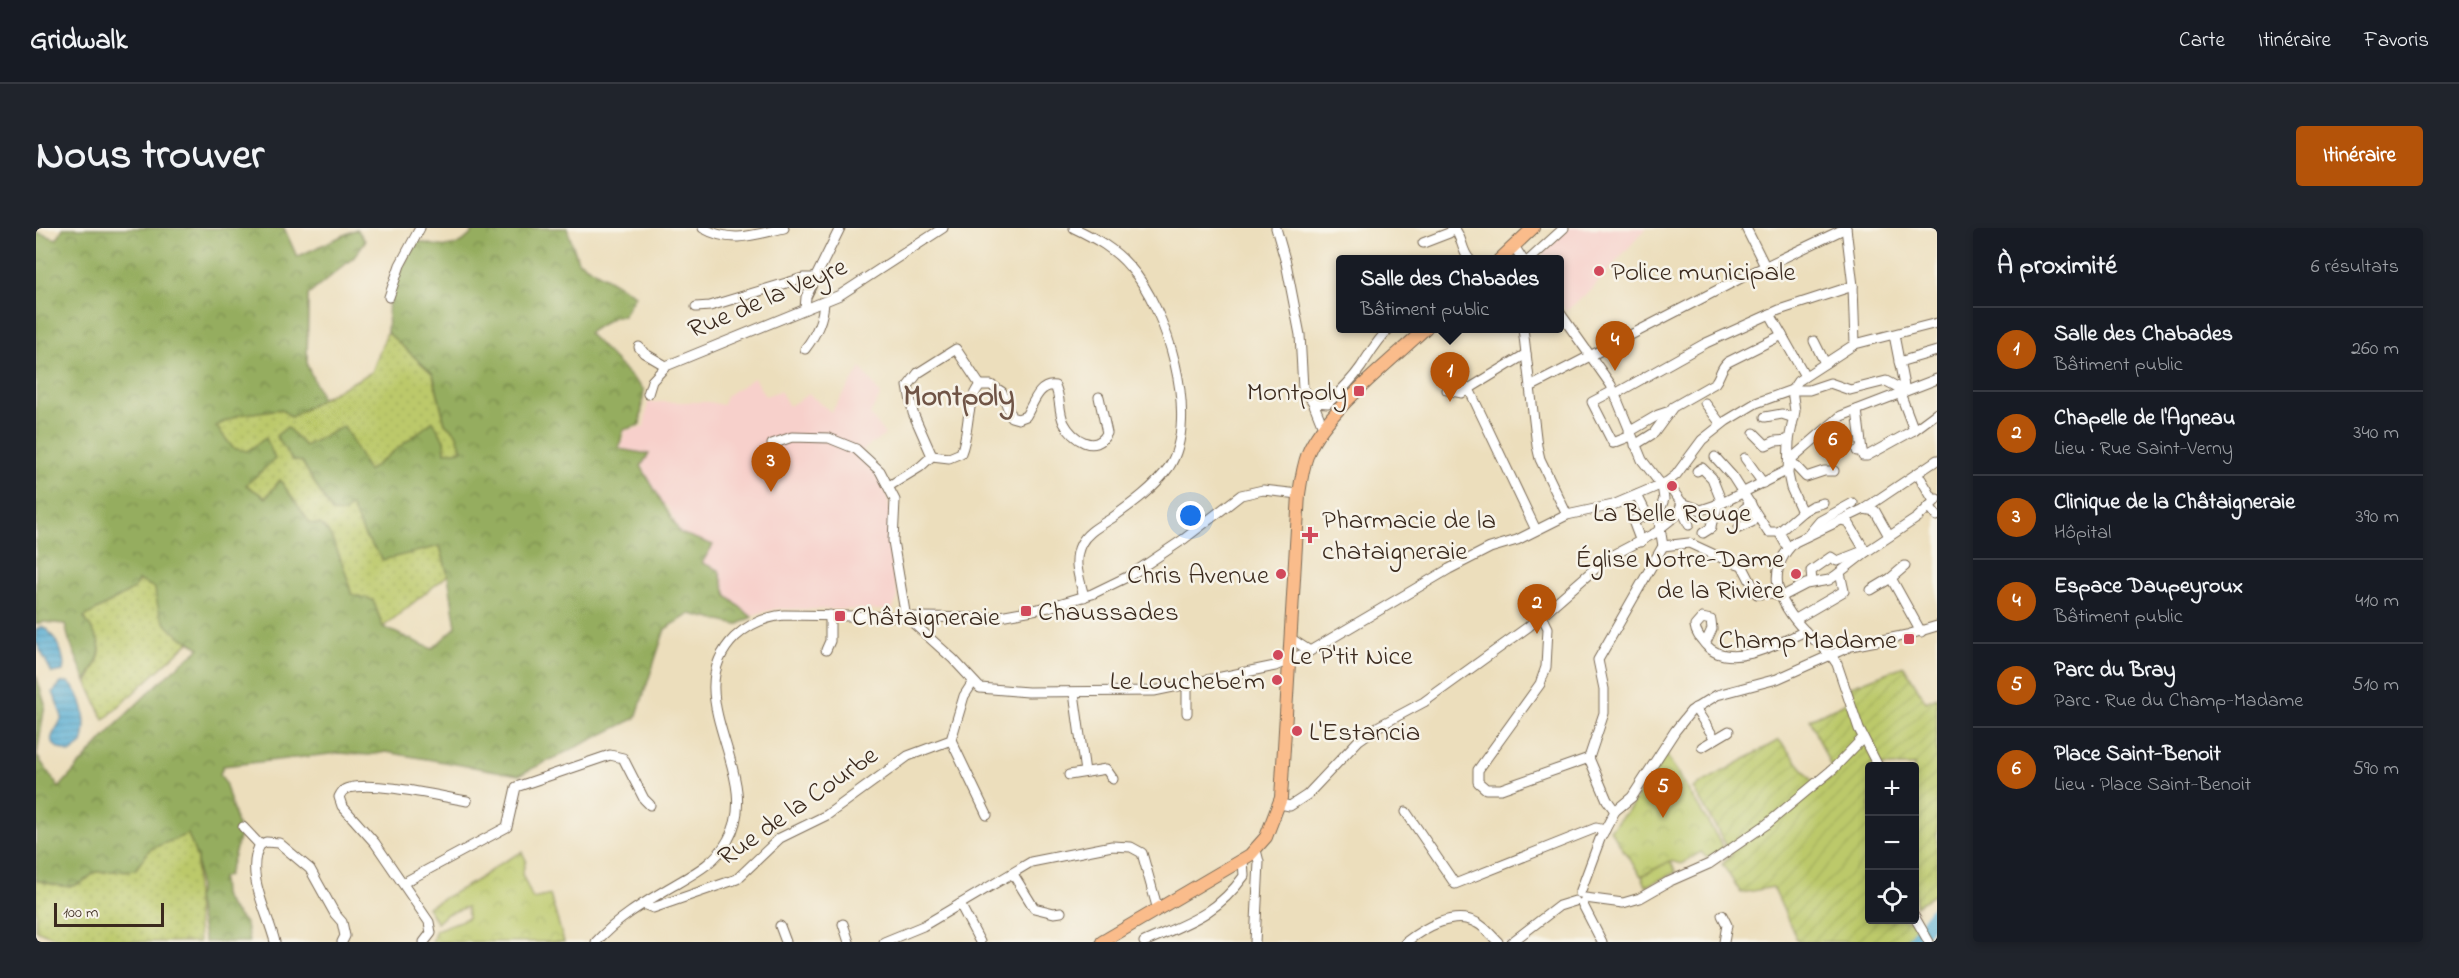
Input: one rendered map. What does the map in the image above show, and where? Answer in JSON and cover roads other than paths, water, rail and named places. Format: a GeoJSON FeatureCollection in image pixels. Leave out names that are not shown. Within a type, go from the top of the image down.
{"type":"FeatureCollection","features":[{"type":"Feature","properties":{"kind":"main road"},"geometry":{"type":"LineString","coordinates":[[1506,255],[1533,228]]}},
{"type":"Feature","properties":{"kind":"main road"},"geometry":{"type":"LineString","coordinates":[[1102,942],[1243,859],[1256,850],[1266,837],[1280,804],[1299,494],[1309,452],[1333,406],[1420,333]]}},
{"type":"Feature","properties":{"kind":"street"},"geometry":{"type":"LineString","coordinates":[[388,297],[400,265],[420,228]]}},
{"type":"Feature","properties":{"kind":"street"},"geometry":{"type":"LineString","coordinates":[[703,228],[727,238],[746,237],[784,228]]}},
{"type":"Feature","properties":{"kind":"street"},"geometry":{"type":"LineString","coordinates":[[805,309],[806,297],[840,228]]}},
{"type":"Feature","properties":{"kind":"street","name":"Rue de la Veyre"},"geometry":{"type":"LineString","coordinates":[[648,394],[652,381],[666,366],[824,302],[856,286],[943,228]]}},
{"type":"Feature","properties":{"kind":"street"},"geometry":{"type":"LineString","coordinates":[[1074,228],[1113,250],[1130,266],[1144,285],[1165,329],[1182,392],[1182,427],[1170,465],[1149,490],[1090,532],[1081,543],[1076,570],[1084,597]]}},
{"type":"Feature","properties":{"kind":"street"},"geometry":{"type":"LineString","coordinates":[[1276,228],[1286,263],[1300,334],[1303,388],[1313,402],[1323,427]]}},
{"type":"Feature","properties":{"kind":"street"},"geometry":{"type":"LineString","coordinates":[[1534,255],[1564,228]]}},
{"type":"Feature","properties":{"kind":"street"},"geometry":{"type":"LineString","coordinates":[[1746,228],[1765,266]]}},
{"type":"Feature","properties":{"kind":"street"},"geometry":{"type":"LineString","coordinates":[[1530,387],[1765,266],[1846,228],[1853,286],[1855,344]]}},
{"type":"Feature","properties":{"kind":"street"},"geometry":{"type":"LineString","coordinates":[[1423,243],[1457,229],[1464,255]]}},
{"type":"Feature","properties":{"kind":"street"},"geometry":{"type":"LineString","coordinates":[[1514,246],[1520,255]]}},
{"type":"Feature","properties":{"kind":"street"},"geometry":{"type":"LineString","coordinates":[[696,307],[710,306],[803,278],[815,278]]}},
{"type":"Feature","properties":{"kind":"street"},"geometry":{"type":"LineString","coordinates":[[1667,412],[1654,433],[1632,437],[1613,444],[1592,402],[1614,393],[1706,343],[1770,314],[1853,286]]}},
{"type":"Feature","properties":{"kind":"street"},"geometry":{"type":"LineString","coordinates":[[805,349],[813,339],[823,314],[824,302]]}},
{"type":"Feature","properties":{"kind":"street"},"geometry":{"type":"LineString","coordinates":[[1770,314],[1804,376]]}},
{"type":"Feature","properties":{"kind":"street"},"geometry":{"type":"LineString","coordinates":[[1564,319],[1614,393],[1642,460],[1665,492],[1659,514],[1659,530],[1663,546],[1598,660],[1604,688],[1604,713],[1589,758],[1607,800],[1615,811]]}},
{"type":"Feature","properties":{"kind":"street"},"geometry":{"type":"LineString","coordinates":[[1802,512],[1791,488],[1788,470],[1789,440],[1794,418],[1792,390],[1795,383],[1855,344],[1937,323]]}},
{"type":"Feature","properties":{"kind":"street"},"geometry":{"type":"LineString","coordinates":[[1313,402],[1333,406],[1374,344],[1385,333]]}},
{"type":"Feature","properties":{"kind":"street"},"geometry":{"type":"LineString","coordinates":[[1524,333],[1538,452],[1567,515]]}},
{"type":"Feature","properties":{"kind":"street"},"geometry":{"type":"LineString","coordinates":[[1632,437],[1658,415],[1715,383],[1719,379],[1722,367],[1728,362],[1782,335]]}},
{"type":"Feature","properties":{"kind":"street"},"geometry":{"type":"LineString","coordinates":[[1894,335],[1903,392],[1914,430]]}},
{"type":"Feature","properties":{"kind":"street"},"geometry":{"type":"LineString","coordinates":[[1814,341],[1825,363]]}},
{"type":"Feature","properties":{"kind":"street"},"geometry":{"type":"LineString","coordinates":[[639,347],[644,353],[666,366]]}},
{"type":"Feature","properties":{"kind":"street"},"geometry":{"type":"LineString","coordinates":[[932,456],[913,413],[908,386],[918,374],[956,349],[980,385]]}},
{"type":"Feature","properties":{"kind":"street"},"geometry":{"type":"LineString","coordinates":[[1899,363],[1937,351]]}},
{"type":"Feature","properties":{"kind":"street"},"geometry":{"type":"LineString","coordinates":[[1447,390],[1455,393],[1469,389],[1526,354]]}},
{"type":"Feature","properties":{"kind":"street"},"geometry":{"type":"LineString","coordinates":[[1790,460],[1841,416],[1937,379]]}},
{"type":"Feature","properties":{"kind":"street"},"geometry":{"type":"LineString","coordinates":[[772,444],[792,437],[829,438],[856,449],[870,460],[889,486],[894,500],[894,552],[908,616],[980,688],[1074,693],[1154,691],[1264,669],[1290,660],[1310,651],[1449,569],[1490,548],[1517,540],[1567,515],[1593,510],[1662,485],[1676,475],[1694,449],[1721,424],[1746,408],[1792,390],[1809,390],[1830,383],[1845,389],[1857,390],[1886,381],[1903,392]]}},
{"type":"Feature","properties":{"kind":"street"},"geometry":{"type":"LineString","coordinates":[[980,385],[992,385],[1002,392],[1008,412],[1011,417],[1018,419],[1026,416],[1042,389],[1048,385],[1055,386],[1059,393],[1063,422],[1081,441],[1091,445],[1101,441],[1107,434],[1099,398]]}},
{"type":"Feature","properties":{"kind":"street"},"geometry":{"type":"LineString","coordinates":[[889,486],[920,467],[932,456],[949,458],[961,453],[966,441],[973,394],[980,385]]}},
{"type":"Feature","properties":{"kind":"street"},"geometry":{"type":"LineString","coordinates":[[1469,389],[1536,530]]}},
{"type":"Feature","properties":{"kind":"street"},"geometry":{"type":"LineString","coordinates":[[1705,403],[1721,424]]}},
{"type":"Feature","properties":{"kind":"street"},"geometry":{"type":"LineString","coordinates":[[1857,410],[1860,453],[1888,446],[1937,413]]}},
{"type":"Feature","properties":{"kind":"street"},"geometry":{"type":"LineString","coordinates":[[1765,417],[1779,414],[1794,418]]}},
{"type":"Feature","properties":{"kind":"street"},"geometry":{"type":"LineString","coordinates":[[1754,433],[1766,445],[1775,441],[1789,440]]}},
{"type":"Feature","properties":{"kind":"street"},"geometry":{"type":"LineString","coordinates":[[1715,457],[1733,477],[1768,532],[1779,532],[1802,512],[1823,503]]}},
{"type":"Feature","properties":{"kind":"street"},"geometry":{"type":"LineString","coordinates":[[1745,458],[1763,483]]}},
{"type":"Feature","properties":{"kind":"street"},"geometry":{"type":"LineString","coordinates":[[1790,460],[1806,477],[1824,471],[1834,471]]}},
{"type":"Feature","properties":{"kind":"street"},"geometry":{"type":"LineString","coordinates":[[1809,534],[1814,534],[1864,509],[1937,460]]}},
{"type":"Feature","properties":{"kind":"street"},"geometry":{"type":"LineString","coordinates":[[1697,471],[1702,468],[1712,478],[1724,502]]}},
{"type":"Feature","properties":{"kind":"street"},"geometry":{"type":"LineString","coordinates":[[1681,506],[1701,510],[1724,502],[1788,470]]}},
{"type":"Feature","properties":{"kind":"street"},"geometry":{"type":"LineString","coordinates":[[1921,479],[1933,502],[1937,516]]}},
{"type":"Feature","properties":{"kind":"street"},"geometry":{"type":"LineString","coordinates":[[1662,485],[1673,491],[1689,525]]}},
{"type":"Feature","properties":{"kind":"street"},"geometry":{"type":"LineString","coordinates":[[596,942],[620,919],[712,861],[728,842],[734,830],[739,808],[738,786],[713,694],[716,670],[727,647],[744,629],[767,618],[784,615],[989,618],[1049,607],[1084,597],[1134,573],[1241,495],[1263,490],[1299,494]]}},
{"type":"Feature","properties":{"kind":"street"},"geometry":{"type":"LineString","coordinates":[[1637,495],[1647,515]]}},
{"type":"Feature","properties":{"kind":"street"},"geometry":{"type":"LineString","coordinates":[[1703,533],[1711,528],[1711,520],[1724,502]]}},
{"type":"Feature","properties":{"kind":"street"},"geometry":{"type":"LineString","coordinates":[[1663,546],[1689,543],[1726,560],[1742,564],[1757,594],[1772,593],[1781,597],[1812,582],[1829,580],[1866,551],[1917,519],[1933,502]]}},
{"type":"Feature","properties":{"kind":"street"},"geometry":{"type":"LineString","coordinates":[[1853,503],[1820,521],[1809,534],[1788,548],[1776,582],[1781,597],[1805,631],[1831,654],[1863,738],[1876,762]]}},
{"type":"Feature","properties":{"kind":"street"},"geometry":{"type":"LineString","coordinates":[[1739,528],[1752,522],[1744,509],[1751,504]]}},
{"type":"Feature","properties":{"kind":"street"},"geometry":{"type":"LineString","coordinates":[[1280,804],[1290,806],[1307,795],[1359,741],[1379,726],[1424,702],[1542,616],[1606,559],[1620,550],[1641,542],[1668,523],[1681,506]]}},
{"type":"Feature","properties":{"kind":"street"},"geometry":{"type":"LineString","coordinates":[[1864,509],[1875,511],[1889,537]]}},
{"type":"Feature","properties":{"kind":"street"},"geometry":{"type":"LineString","coordinates":[[1641,542],[1633,521],[1647,515],[1659,514]]}},
{"type":"Feature","properties":{"kind":"street"},"geometry":{"type":"LineString","coordinates":[[1842,520],[1848,522],[1866,551]]}},
{"type":"Feature","properties":{"kind":"street"},"geometry":{"type":"LineString","coordinates":[[1779,532],[1788,548]]}},
{"type":"Feature","properties":{"kind":"street"},"geometry":{"type":"LineString","coordinates":[[1812,582],[1811,571],[1831,557],[1837,561],[1866,551]]}},
{"type":"Feature","properties":{"kind":"street"},"geometry":{"type":"LineString","coordinates":[[1871,590],[1905,566]]}},
{"type":"Feature","properties":{"kind":"street"},"geometry":{"type":"LineString","coordinates":[[1796,619],[1844,591],[1840,573]]}},
{"type":"Feature","properties":{"kind":"street"},"geometry":{"type":"LineString","coordinates":[[1891,578],[1921,632]]}},
{"type":"Feature","properties":{"kind":"street"},"geometry":{"type":"LineString","coordinates":[[826,650],[830,641],[831,615]]}},
{"type":"Feature","properties":{"kind":"street"},"geometry":{"type":"LineString","coordinates":[[1542,616],[1548,628],[1546,667],[1540,684],[1478,770],[1478,782],[1486,789],[1495,790],[1589,758]]}},
{"type":"Feature","properties":{"kind":"street"},"geometry":{"type":"LineString","coordinates":[[1602,942],[1581,899],[1585,874],[1615,811],[1632,797],[1674,731],[1695,708],[1716,695],[1777,679],[1861,643],[1921,632],[1937,626]]}},
{"type":"Feature","properties":{"kind":"street"},"geometry":{"type":"LineString","coordinates":[[1705,644],[1717,655],[1750,653],[1770,648],[1805,631]]}},
{"type":"Feature","properties":{"kind":"street"},"geometry":{"type":"LineString","coordinates":[[1290,638],[1310,651]]}},
{"type":"Feature","properties":{"kind":"street"},"geometry":{"type":"LineString","coordinates":[[973,682],[964,696],[951,740],[987,815]]}},
{"type":"Feature","properties":{"kind":"street"},"geometry":{"type":"LineString","coordinates":[[1187,685],[1187,713]]}},
{"type":"Feature","properties":{"kind":"street"},"geometry":{"type":"LineString","coordinates":[[1074,693],[1085,772]]}},
{"type":"Feature","properties":{"kind":"street"},"geometry":{"type":"LineString","coordinates":[[1695,708],[1715,739]]}},
{"type":"Feature","properties":{"kind":"street"},"geometry":{"type":"LineString","coordinates":[[1702,747],[1729,730]]}},
{"type":"Feature","properties":{"kind":"street"},"geometry":{"type":"LineString","coordinates":[[1512,942],[1559,906],[1581,899],[1623,903],[1640,898],[1668,882],[1709,864],[1767,824],[1833,769],[1863,738]]}},
{"type":"Feature","properties":{"kind":"street","name":"Rue de la Courbe"},"geometry":{"type":"LineString","coordinates":[[644,904],[653,908],[737,879],[780,838],[827,815],[908,756],[951,740]]}},
{"type":"Feature","properties":{"kind":"street"},"geometry":{"type":"LineString","coordinates":[[403,883],[507,827],[516,787],[610,755],[619,755],[626,761],[644,799],[650,805]]}},
{"type":"Feature","properties":{"kind":"street"},"geometry":{"type":"LineString","coordinates":[[1069,775],[1106,769],[1113,779]]}},
{"type":"Feature","properties":{"kind":"street"},"geometry":{"type":"LineString","coordinates":[[424,942],[431,933],[431,926],[375,843],[339,800],[342,792],[349,787],[378,787],[467,801]]}},
{"type":"Feature","properties":{"kind":"street"},"geometry":{"type":"LineString","coordinates":[[1406,812],[1455,884],[1596,828],[1605,830]]}},
{"type":"Feature","properties":{"kind":"street"},"geometry":{"type":"LineString","coordinates":[[243,827],[260,845]]}},
{"type":"Feature","properties":{"kind":"street"},"geometry":{"type":"LineString","coordinates":[[275,942],[255,879],[256,856],[260,845],[266,842],[279,843],[310,869],[334,914],[342,922],[345,936],[342,942]]}},
{"type":"Feature","properties":{"kind":"street"},"geometry":{"type":"LineString","coordinates":[[888,941],[922,926],[1031,862],[1112,846],[1131,847],[1142,854],[1158,910]]}},
{"type":"Feature","properties":{"kind":"street"},"geometry":{"type":"LineString","coordinates":[[1255,942],[1259,862],[1256,850]]}},
{"type":"Feature","properties":{"kind":"street"},"geometry":{"type":"LineString","coordinates":[[1144,942],[1208,913],[1224,902],[1244,876],[1243,859]]}},
{"type":"Feature","properties":{"kind":"street"},"geometry":{"type":"LineString","coordinates":[[1013,874],[1034,908],[1054,913],[1061,912]]}},
{"type":"Feature","properties":{"kind":"street"},"geometry":{"type":"LineString","coordinates":[[960,904],[980,942]]}},
{"type":"Feature","properties":{"kind":"street"},"geometry":{"type":"LineString","coordinates":[[1722,915],[1726,924],[1724,942]]}},
{"type":"Feature","properties":{"kind":"street"},"geometry":{"type":"LineString","coordinates":[[1406,942],[1440,923],[1459,918],[1477,923],[1498,942]]}},
{"type":"Feature","properties":{"kind":"street"},"geometry":{"type":"LineString","coordinates":[[843,924],[849,942]]}},
{"type":"Feature","properties":{"kind":"street"},"geometry":{"type":"LineString","coordinates":[[1918,924],[1928,941]]}},
{"type":"Feature","properties":{"kind":"street"},"geometry":{"type":"LineString","coordinates":[[780,926],[786,942]]}},
{"type":"Feature","properties":{"kind":"water"},"geometry":{"type":"Polygon","coordinates":[[[42,626],[51,634],[61,652],[63,671],[52,673],[36,642],[36,629],[42,626]]]}},
{"type":"Feature","properties":{"kind":"water"},"geometry":{"type":"Polygon","coordinates":[[[68,682],[78,695],[85,720],[82,744],[70,753],[60,749],[52,742],[53,733],[62,717],[53,692],[61,683],[68,682]]]}},
{"type":"Feature","properties":{"kind":"waterway"},"geometry":{"type":"LineString","coordinates":[[1913,942],[1937,911]]}},
{"type":"Feature","properties":{"kind":"place","name":"Police municipale"},"geometry":{"type":"Point","coordinates":[1599,271]}},
{"type":"Feature","properties":{"kind":"place","name":"Espace Daupeyroux"},"geometry":{"type":"Point","coordinates":[1615,371]}},
{"type":"Feature","properties":{"kind":"place","name":"Montpoly"},"geometry":{"type":"Point","coordinates":[1359,391]}},
{"type":"Feature","properties":{"kind":"place","name":"Salle des Chabades"},"geometry":{"type":"Point","coordinates":[1450,402]}},
{"type":"Feature","properties":{"kind":"place","name":"Place Saint-Benoit"},"geometry":{"type":"Point","coordinates":[1833,471]}},
{"type":"Feature","properties":{"kind":"place","name":"La Belle Rouge"},"geometry":{"type":"Point","coordinates":[1672,486]}},
{"type":"Feature","properties":{"kind":"place","name":"Clinique de la Châtaigneraie"},"geometry":{"type":"Point","coordinates":[771,492]}},
{"type":"Feature","properties":{"kind":"place","name":"Pharmacie de la chataigneraie"},"geometry":{"type":"Point","coordinates":[1310,535]}},
{"type":"Feature","properties":{"kind":"place","name":"Chris Avenue"},"geometry":{"type":"Point","coordinates":[1281,574]}},
{"type":"Feature","properties":{"kind":"place","name":"Église Notre-Dame de la Rivière"},"geometry":{"type":"Point","coordinates":[1796,574]}},
{"type":"Feature","properties":{"kind":"place","name":"Chaussades"},"geometry":{"type":"Point","coordinates":[1026,611]}},
{"type":"Feature","properties":{"kind":"place","name":"Châtaigneraie"},"geometry":{"type":"Point","coordinates":[840,616]}},
{"type":"Feature","properties":{"kind":"place","name":"Chapelle de l'Agneau"},"geometry":{"type":"Point","coordinates":[1537,634]}},
{"type":"Feature","properties":{"kind":"place","name":"Champ Madame"},"geometry":{"type":"Point","coordinates":[1909,639]}},
{"type":"Feature","properties":{"kind":"place","name":"Le P'tit Nice"},"geometry":{"type":"Point","coordinates":[1278,655]}},
{"type":"Feature","properties":{"kind":"place","name":"Le Louchebe'm"},"geometry":{"type":"Point","coordinates":[1277,680]}},
{"type":"Feature","properties":{"kind":"place","name":"L'Estancia"},"geometry":{"type":"Point","coordinates":[1297,731]}},
{"type":"Feature","properties":{"kind":"place","name":"Parc du Bray"},"geometry":{"type":"Point","coordinates":[1663,818]}},
{"type":"Feature","properties":{"kind":"district","name":"Montpoly"},"geometry":{"type":"Point","coordinates":[959,395]}}]}
